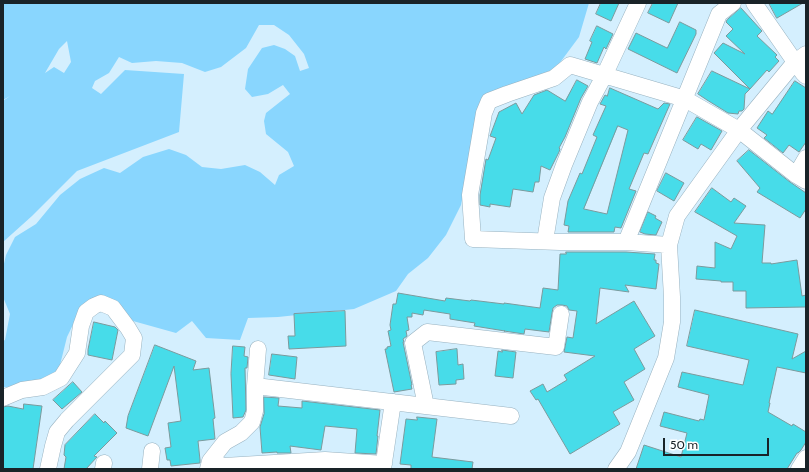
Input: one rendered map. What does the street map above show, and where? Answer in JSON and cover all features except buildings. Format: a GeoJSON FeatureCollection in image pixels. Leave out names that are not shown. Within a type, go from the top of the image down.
{"type":"FeatureCollection","features":[{"type":"Feature","properties":{"kind":"street"},"geometry":{"type":"LineString","coordinates":[[545,241],[552,198],[588,109],[638,3]]}},
{"type":"Feature","properties":{"kind":"street"},"geometry":{"type":"LineString","coordinates":[[626,242],[719,14],[733,3]]}},
{"type":"Feature","properties":{"kind":"street"},"geometry":{"type":"LineString","coordinates":[[754,3],[800,58],[803,73],[806,76]]}},
{"type":"Feature","properties":{"kind":"street"},"geometry":{"type":"LineString","coordinates":[[616,469],[628,452],[666,358],[672,322],[669,245],[677,216],[740,130],[800,58]]}},
{"type":"Feature","properties":{"kind":"street"},"geometry":{"type":"LineString","coordinates":[[669,245],[626,242],[473,239],[470,195],[484,113],[489,101],[554,78],[570,65],[685,99],[740,130],[801,178],[806,158]]}},
{"type":"Feature","properties":{"kind":"street"},"geometry":{"type":"LineString","coordinates":[[3,398],[22,390],[43,386],[61,378],[77,353],[81,326],[86,312],[94,306],[101,304],[113,308],[128,328],[134,338],[132,355],[67,420],[57,432],[52,446],[48,469]]}},
{"type":"Feature","properties":{"kind":"street"},"geometry":{"type":"LineString","coordinates":[[426,406],[414,343],[427,332],[556,347],[561,314]]}},
{"type":"Feature","properties":{"kind":"street"},"geometry":{"type":"LineString","coordinates":[[209,465],[225,442],[241,433],[252,422],[258,349]]}},
{"type":"Feature","properties":{"kind":"street"},"geometry":{"type":"LineString","coordinates":[[255,386],[511,416]]}},
{"type":"Feature","properties":{"kind":"street"},"geometry":{"type":"LineString","coordinates":[[209,465],[224,466],[325,460],[384,467],[393,402]]}},
{"type":"Feature","properties":{"kind":"street"},"geometry":{"type":"LineString","coordinates":[[150,469],[152,452]]}},
{"type":"Feature","properties":{"kind":"street"},"geometry":{"type":"LineString","coordinates":[[799,469],[806,458]]}},
{"type":"Feature","properties":{"kind":"shaded area"},"geometry":{"type":"Polygon","coordinates":[[[3,3],[589,3],[579,37],[556,68],[492,96],[479,113],[461,205],[446,235],[428,258],[408,274],[396,291],[354,309],[278,317],[248,318],[240,340],[206,338],[192,321],[176,333],[133,321],[99,295],[80,310],[67,337],[59,369],[39,386],[3,388],[3,341],[5,340],[10,314],[3,297],[3,268],[6,255],[15,237],[36,224],[60,195],[80,179],[104,168],[120,173],[143,157],[169,149],[186,155],[202,167],[221,169],[245,165],[260,172],[275,185],[279,175],[294,166],[288,152],[266,134],[264,121],[266,113],[290,94],[283,85],[268,94],[252,97],[245,89],[248,69],[262,48],[274,45],[285,49],[295,56],[300,71],[309,68],[304,54],[289,35],[274,25],[259,25],[246,48],[221,67],[205,72],[182,63],[156,61],[132,63],[119,57],[109,73],[95,81],[92,88],[101,94],[125,70],[184,74],[179,132],[77,171],[32,216],[3,242],[3,101],[10,96],[3,100],[3,3]],[[67,41],[59,49],[45,73],[54,67],[64,73],[71,62],[67,41]]]}}]}
